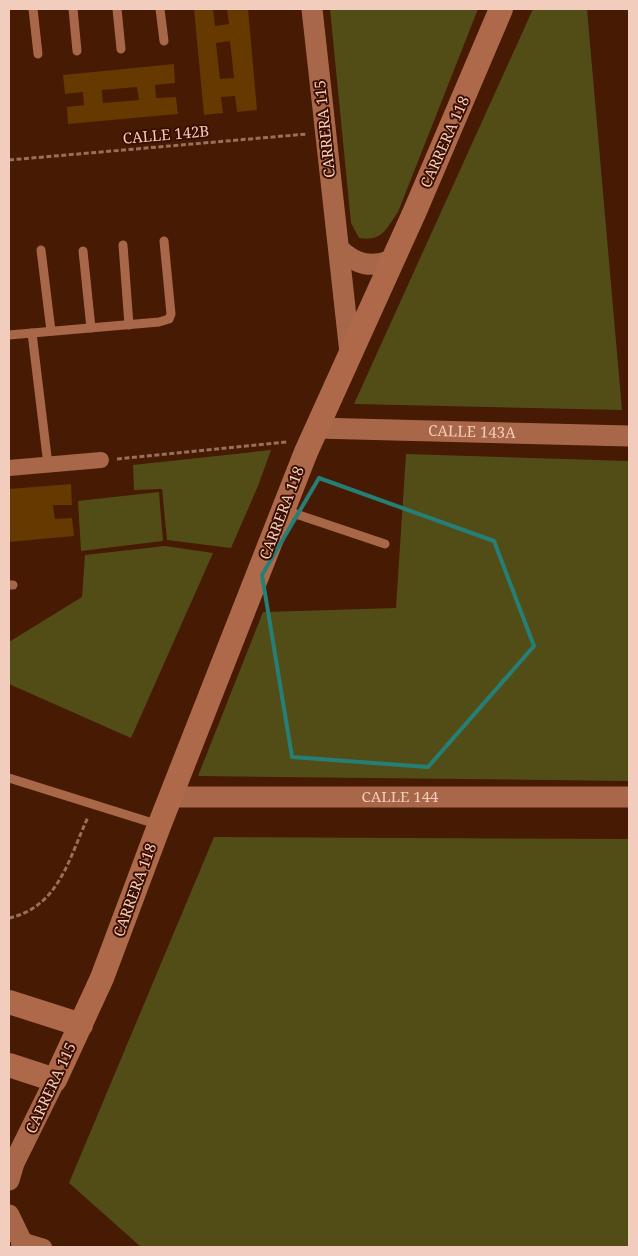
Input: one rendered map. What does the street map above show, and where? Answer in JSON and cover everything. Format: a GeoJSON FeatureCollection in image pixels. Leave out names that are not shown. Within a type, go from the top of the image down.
{"type":"FeatureCollection","features":[{"type":"Feature","properties":{"kind":"main road","name":"CARRERA 118"},"geometry":{"type":"LineString","coordinates":[[81,1024],[102,978],[159,826],[314,434],[501,9]]}},
{"type":"Feature","properties":{"kind":"main road"},"geometry":{"type":"LineString","coordinates":[[9,1002],[81,1024]]}},
{"type":"Feature","properties":{"kind":"main road","name":"CARRERA 115"},"geometry":{"type":"LineString","coordinates":[[55,1080],[81,1024]]}},
{"type":"Feature","properties":{"kind":"main road"},"geometry":{"type":"LineString","coordinates":[[9,1065],[55,1080]]}},
{"type":"Feature","properties":{"kind":"street","name":"CARRERA 115"},"geometry":{"type":"LineString","coordinates":[[312,9],[350,354]]}},
{"type":"Feature","properties":{"kind":"street"},"geometry":{"type":"LineString","coordinates":[[340,250],[350,260],[364,265],[379,265],[392,260]]}},
{"type":"Feature","properties":{"kind":"street","name":"CALLE 143A"},"geometry":{"type":"LineString","coordinates":[[314,434],[629,436]]}},
{"type":"Feature","properties":{"kind":"street"},"geometry":{"type":"LineString","coordinates":[[9,468],[101,460]]}},
{"type":"Feature","properties":{"kind":"street","name":"CALLE 144"},"geometry":{"type":"LineString","coordinates":[[171,797],[629,797]]}},
{"type":"Feature","properties":{"kind":"street","name":"CARRERA 115"},"geometry":{"type":"LineString","coordinates":[[9,1180],[14,1164],[55,1080]]}},
{"type":"Feature","properties":{"kind":"street"},"geometry":{"type":"LineString","coordinates":[[9,1215],[22,1244],[44,1247]]}},
{"type":"Feature","properties":{"kind":"lane"},"geometry":{"type":"LineString","coordinates":[[32,9],[38,54]]}},
{"type":"Feature","properties":{"kind":"lane"},"geometry":{"type":"LineString","coordinates":[[73,9],[77,51]]}},
{"type":"Feature","properties":{"kind":"lane"},"geometry":{"type":"LineString","coordinates":[[117,9],[120,49]]}},
{"type":"Feature","properties":{"kind":"lane"},"geometry":{"type":"LineString","coordinates":[[160,9],[164,41]]}},
{"type":"Feature","properties":{"kind":"lane"},"geometry":{"type":"LineString","coordinates":[[9,335],[159,322],[168,319],[172,314],[164,240]]}},
{"type":"Feature","properties":{"kind":"lane"},"geometry":{"type":"LineString","coordinates":[[123,245],[129,325]]}},
{"type":"Feature","properties":{"kind":"lane"},"geometry":{"type":"LineString","coordinates":[[41,250],[51,331]]}},
{"type":"Feature","properties":{"kind":"lane"},"geometry":{"type":"LineString","coordinates":[[83,250],[91,328]]}},
{"type":"Feature","properties":{"kind":"lane"},"geometry":{"type":"LineString","coordinates":[[32,333],[48,465]]}},
{"type":"Feature","properties":{"kind":"lane"},"geometry":{"type":"LineString","coordinates":[[283,510],[386,544]]}},
{"type":"Feature","properties":{"kind":"lane"},"geometry":{"type":"LineString","coordinates":[[9,778],[159,826]]}},
{"type":"Feature","properties":{"kind":"path","name":"CALLE 142B"},"geometry":{"type":"LineString","coordinates":[[9,160],[325,132]]}},
{"type":"Feature","properties":{"kind":"path"},"geometry":{"type":"LineString","coordinates":[[101,460],[314,434]]}},
{"type":"Feature","properties":{"kind":"path"},"geometry":{"type":"LineString","coordinates":[[9,918],[23,915],[43,903],[56,887],[93,805]]}},
{"type":"Feature","properties":{"kind":"highlighted area"},"geometry":{"type":"Polygon","coordinates":[[[319,478],[494,541],[534,646],[428,767],[292,757],[262,575],[319,478]]]}},
{"type":"Feature","properties":{"kind":"shaded area"},"geometry":{"type":"Polygon","coordinates":[[[330,9],[478,9],[398,212],[383,233],[373,238],[359,238],[351,223],[330,9]]]}},
{"type":"Feature","properties":{"kind":"shaded area"},"geometry":{"type":"Polygon","coordinates":[[[533,9],[587,9],[622,410],[354,404],[533,9]]]}},
{"type":"Feature","properties":{"kind":"shaded area"},"geometry":{"type":"Polygon","coordinates":[[[271,450],[258,486],[231,548],[167,540],[162,489],[134,490],[133,465],[271,450]]]}},
{"type":"Feature","properties":{"kind":"shaded area"},"geometry":{"type":"Polygon","coordinates":[[[406,454],[629,461],[629,781],[198,776],[263,612],[396,608],[406,454]]]}},
{"type":"Feature","properties":{"kind":"shaded area"},"geometry":{"type":"Polygon","coordinates":[[[159,492],[163,541],[81,551],[78,501],[159,492]]]}},
{"type":"Feature","properties":{"kind":"shaded area"},"geometry":{"type":"Polygon","coordinates":[[[165,546],[213,553],[131,738],[9,684],[9,642],[82,597],[85,555],[165,546]]]}},
{"type":"Feature","properties":{"kind":"shaded area"},"geometry":{"type":"Polygon","coordinates":[[[214,837],[629,839],[629,1247],[141,1247],[69,1183],[214,837]]]}},
{"type":"Feature","properties":{"kind":"building"},"geometry":{"type":"Polygon","coordinates":[[[194,9],[213,9],[215,26],[229,24],[227,9],[248,9],[257,110],[237,112],[235,96],[221,97],[223,113],[204,115],[194,9]],[[230,41],[216,43],[220,79],[234,78],[230,41]]]}},
{"type":"Feature","properties":{"kind":"building"},"geometry":{"type":"Polygon","coordinates":[[[174,64],[175,83],[155,85],[156,98],[176,97],[178,114],[68,124],[67,107],[84,105],[83,92],[65,94],[63,75],[174,64]],[[137,87],[102,90],[103,103],[139,100],[137,87]]]}},
{"type":"Feature","properties":{"kind":"building"},"geometry":{"type":"Polygon","coordinates":[[[71,484],[72,505],[53,505],[55,519],[72,518],[74,536],[9,542],[9,489],[71,484]]]}}]}
